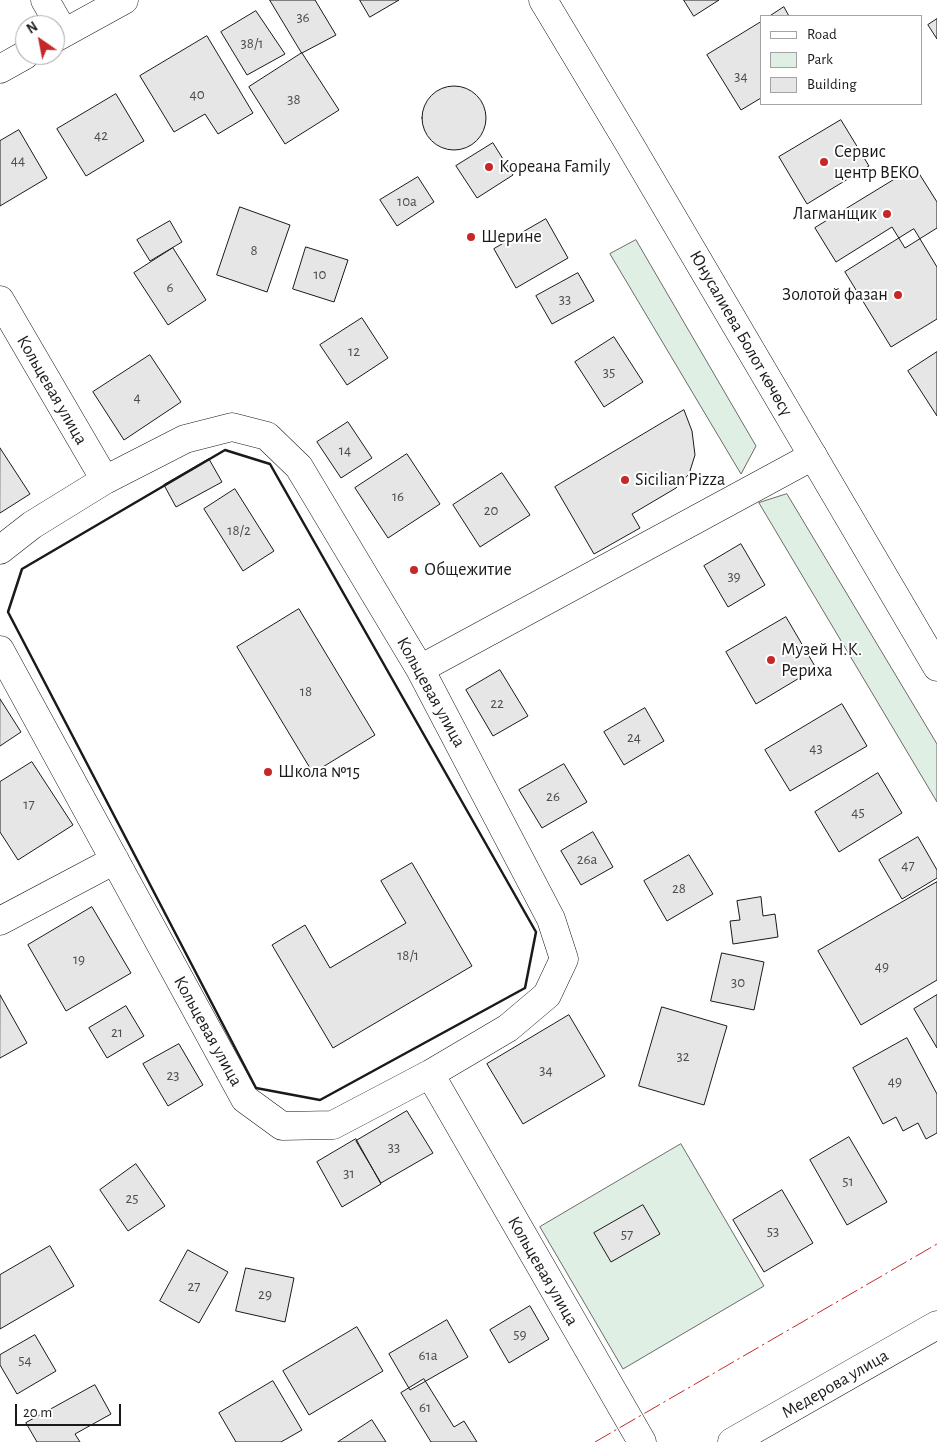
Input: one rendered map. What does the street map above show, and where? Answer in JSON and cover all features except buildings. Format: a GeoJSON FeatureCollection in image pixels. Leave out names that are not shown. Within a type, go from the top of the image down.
{"type":"FeatureCollection","features":[{"type":"Feature","properties":{"kind":"street"},"geometry":{"type":"LineString","coordinates":[[46,0],[52,15]]}},
{"type":"Feature","properties":{"kind":"street"},"geometry":{"type":"LineString","coordinates":[[65,33],[124,0]]}},
{"type":"Feature","properties":{"kind":"street","name":"Юнусалиева Болот көчөсү"},"geometry":{"type":"LineString","coordinates":[[543,0],[937,667]]}},
{"type":"Feature","properties":{"kind":"street"},"geometry":{"type":"LineString","coordinates":[[0,69],[15,61]]}},
{"type":"Feature","properties":{"kind":"street","name":"Кольцевая улица"},"geometry":{"type":"LineString","coordinates":[[0,300],[105,480]]}},
{"type":"Feature","properties":{"kind":"street","name":"Кольцевая улица"},"geometry":{"type":"LineString","coordinates":[[0,550],[32,525],[105,480],[185,439],[232,427],[267,436],[299,468],[420,669],[551,919],[564,959],[546,995],[508,1028],[430,1074],[333,1125],[282,1126],[245,1099],[0,650]]}},
{"type":"Feature","properties":{"kind":"street"},"geometry":{"type":"LineString","coordinates":[[420,669],[813,456]]}},
{"type":"Feature","properties":{"kind":"street"},"geometry":{"type":"LineString","coordinates":[[0,921],[115,860]]}},
{"type":"Feature","properties":{"kind":"street","name":"Кольцевая улица"},"geometry":{"type":"LineString","coordinates":[[430,1074],[642,1442]]}},
{"type":"Feature","properties":{"kind":"street","name":"Медерова улица"},"geometry":{"type":"LineString","coordinates":[[732,1442],[937,1326]]}},
{"type":"Feature","properties":{"kind":"green space"},"geometry":{"type":"Polygon","coordinates":[[[636,240],[756,446],[741,474],[610,254],[636,240]]]}},
{"type":"Feature","properties":{"kind":"green space"},"geometry":{"type":"Polygon","coordinates":[[[787,494],[937,744],[937,802],[759,503],[787,494]]]}},
{"type":"Feature","properties":{"kind":"green space"},"geometry":{"type":"Polygon","coordinates":[[[681,1144],[764,1286],[623,1369],[540,1227],[681,1144]]]}},
{"type":"Feature","properties":{"kind":"wall"},"geometry":{"type":"LineString","coordinates":[[225,450],[270,464],[536,932],[525,988],[320,1100],[256,1088],[8,612],[22,569],[225,450]]}},
{"type":"Feature","properties":{"kind":"power"},"geometry":{"type":"LineString","coordinates":[[595,1442],[937,1244]]}},
{"type":"Feature","properties":{"kind":"place","name":"Сервис центр BEKO"},"geometry":{"type":"Point","coordinates":[824,162]}},
{"type":"Feature","properties":{"kind":"place","name":"Кореана Family"},"geometry":{"type":"Point","coordinates":[489,167]}},
{"type":"Feature","properties":{"kind":"place","name":"Лагманщик"},"geometry":{"type":"Point","coordinates":[887,214]}},
{"type":"Feature","properties":{"kind":"place","name":"Шерине"},"geometry":{"type":"Point","coordinates":[471,237]}},
{"type":"Feature","properties":{"kind":"place","name":"Золотой фазан"},"geometry":{"type":"Point","coordinates":[898,295]}},
{"type":"Feature","properties":{"kind":"place","name":"Sicilian Pizza"},"geometry":{"type":"Point","coordinates":[625,480]}},
{"type":"Feature","properties":{"kind":"place","name":"Общежитие"},"geometry":{"type":"Point","coordinates":[414,570]}},
{"type":"Feature","properties":{"kind":"place","name":"Музей Н.К. Рериха"},"geometry":{"type":"Point","coordinates":[771,660]}},
{"type":"Feature","properties":{"kind":"place","name":"Школа №15"},"geometry":{"type":"Point","coordinates":[268,772]}}]}
